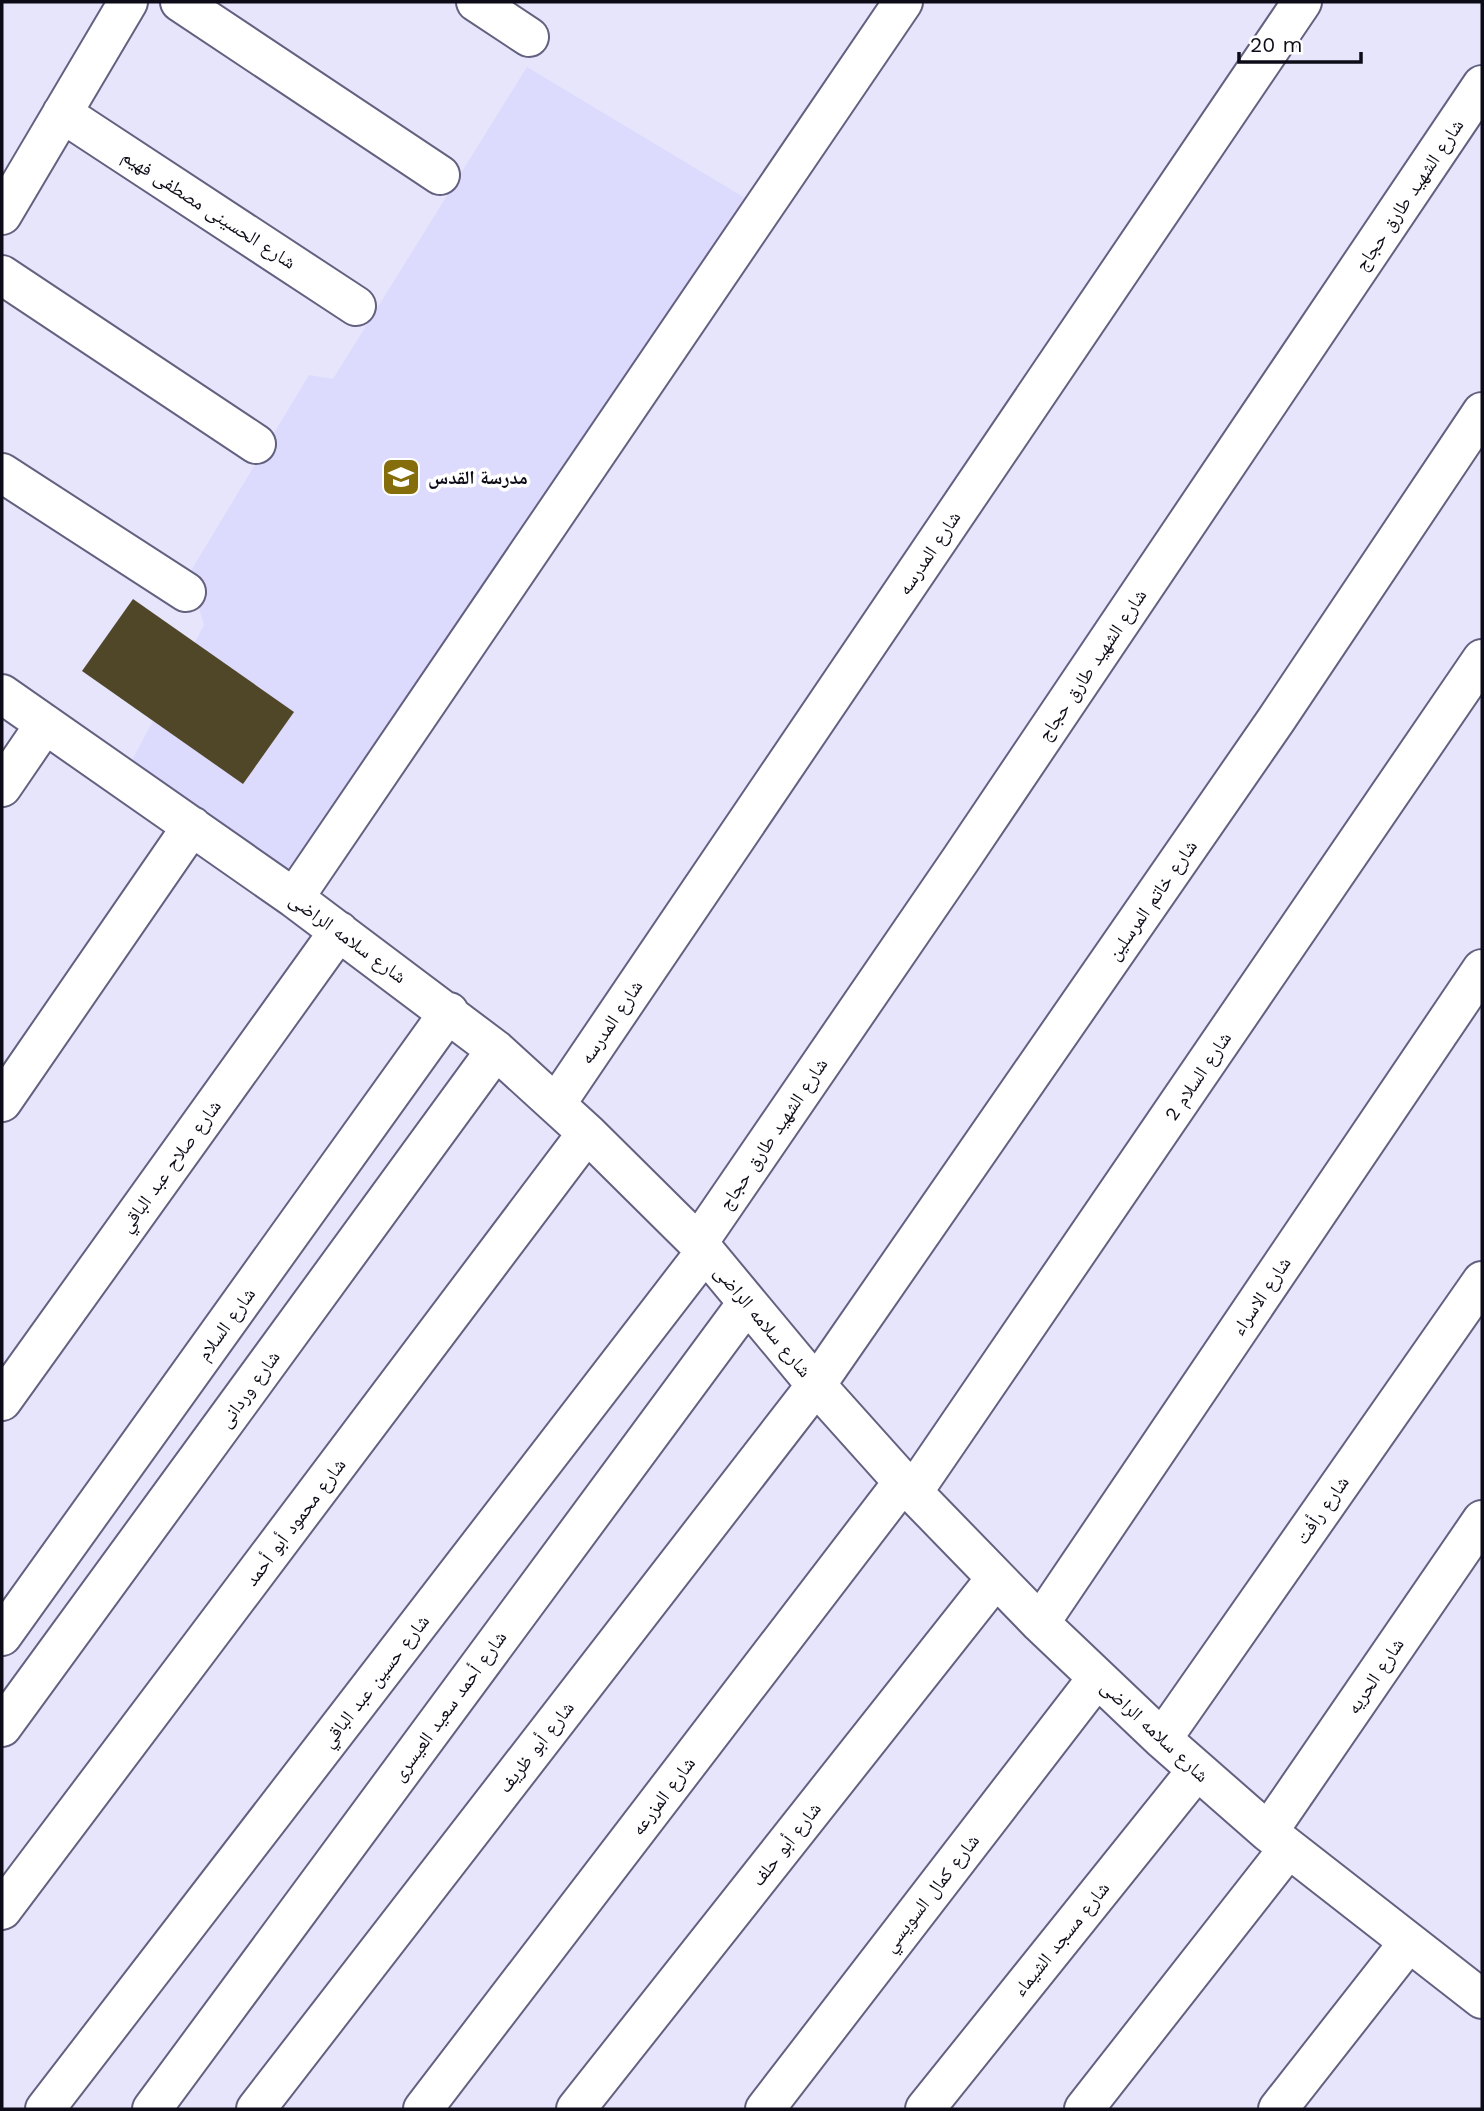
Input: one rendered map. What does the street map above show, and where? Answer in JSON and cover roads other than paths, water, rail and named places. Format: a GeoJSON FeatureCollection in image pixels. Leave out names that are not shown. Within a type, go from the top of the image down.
{"type":"FeatureCollection","features":[{"type":"Feature","properties":{"kind":"street"},"geometry":{"type":"LineString","coordinates":[[2,215],[128,2]]}},
{"type":"Feature","properties":{"kind":"street"},"geometry":{"type":"LineString","coordinates":[[180,2],[440,175]]}},
{"type":"Feature","properties":{"kind":"street"},"geometry":{"type":"LineString","coordinates":[[476,2],[529,37]]}},
{"type":"Feature","properties":{"kind":"street"},"geometry":{"type":"LineString","coordinates":[[294,898],[903,2]]}},
{"type":"Feature","properties":{"kind":"street","name":"شارع المدرسه"},"geometry":{"type":"LineString","coordinates":[[556,1104],[1302,2]]}},
{"type":"Feature","properties":{"kind":"street","name":"شارع الشهيد طارق حجاج"},"geometry":{"type":"LineString","coordinates":[[701,1247],[1482,85]]}},
{"type":"Feature","properties":{"kind":"street","name":"شارع الحسينى مصطفى فهيم"},"geometry":{"type":"LineString","coordinates":[[62,113],[356,306]]}},
{"type":"Feature","properties":{"kind":"street"},"geometry":{"type":"LineString","coordinates":[[2,275],[256,444]]}},
{"type":"Feature","properties":{"kind":"street","name":"شارع خاتم المرسلين"},"geometry":{"type":"LineString","coordinates":[[816,1385],[1276,720],[1482,412]]}},
{"type":"Feature","properties":{"kind":"street"},"geometry":{"type":"LineString","coordinates":[[2,472],[186,592]]}},
{"type":"Feature","properties":{"kind":"street","name":"شارع السلام 2"},"geometry":{"type":"LineString","coordinates":[[908,1487],[1482,659]]}},
{"type":"Feature","properties":{"kind":"street","name":"شارع سلامه الراضى"},"geometry":{"type":"LineString","coordinates":[[2,694],[294,898],[449,1012],[496,1050],[587,1133],[701,1247],[816,1385],[908,1487],[1097,1678],[1196,1770],[1278,1840],[1482,1999]]}},
{"type":"Feature","properties":{"kind":"street"},"geometry":{"type":"LineString","coordinates":[[2,787],[45,724]]}},
{"type":"Feature","properties":{"kind":"street"},"geometry":{"type":"LineString","coordinates":[[2,1102],[192,826]]}},
{"type":"Feature","properties":{"kind":"street","name":"شارع صلاح عبد الباقي"},"geometry":{"type":"LineString","coordinates":[[2,1401],[339,931]]}},
{"type":"Feature","properties":{"kind":"street","name":"شارع الاسراء"},"geometry":{"type":"LineString","coordinates":[[1040,1623],[1482,969]]}},
{"type":"Feature","properties":{"kind":"street","name":"شارع السلام"},"geometry":{"type":"LineString","coordinates":[[2,1636],[449,1012]]}},
{"type":"Feature","properties":{"kind":"street","name":"شارع وردانى"},"geometry":{"type":"LineString","coordinates":[[2,1727],[496,1050]]}},
{"type":"Feature","properties":{"kind":"street","name":"شارع محمود أبو أحمد"},"geometry":{"type":"LineString","coordinates":[[2,1910],[587,1133]]}},
{"type":"Feature","properties":{"kind":"street","name":"شارع حسين عبد الباقي"},"geometry":{"type":"LineString","coordinates":[[45,2109],[701,1247]]}},
{"type":"Feature","properties":{"kind":"street","name":"شارع رأفت"},"geometry":{"type":"LineString","coordinates":[[1162,1739],[1482,1281]]}},
{"type":"Feature","properties":{"kind":"street","name":"شارع أحمد سعيد العيسرى"},"geometry":{"type":"LineString","coordinates":[[152,2109],[747,1303]]}},
{"type":"Feature","properties":{"kind":"street","name":"شارع أبو ظريف"},"geometry":{"type":"LineString","coordinates":[[256,2109],[816,1385]]}},
{"type":"Feature","properties":{"kind":"street","name":"شارع المزرعه"},"geometry":{"type":"LineString","coordinates":[[423,2109],[908,1487]]}},
{"type":"Feature","properties":{"kind":"street","name":"شارع الحريه"},"geometry":{"type":"LineString","coordinates":[[1084,2109],[1278,1840],[1482,1520]]}},
{"type":"Feature","properties":{"kind":"street","name":"شارع أبو حلف"},"geometry":{"type":"LineString","coordinates":[[576,2109],[996,1578]]}},
{"type":"Feature","properties":{"kind":"street","name":"شارع كمال السويسي"},"geometry":{"type":"LineString","coordinates":[[765,2109],[1097,1678]]}},
{"type":"Feature","properties":{"kind":"street","name":"شارع مسجد الشيماء"},"geometry":{"type":"LineString","coordinates":[[925,2109],[1196,1770]]}},
{"type":"Feature","properties":{"kind":"street"},"geometry":{"type":"LineString","coordinates":[[1278,2109],[1409,1942]]}},
{"type":"Feature","properties":{"kind":"place","name":"مدرسة القدس"},"geometry":{"type":"Point","coordinates":[401,477]}}]}
